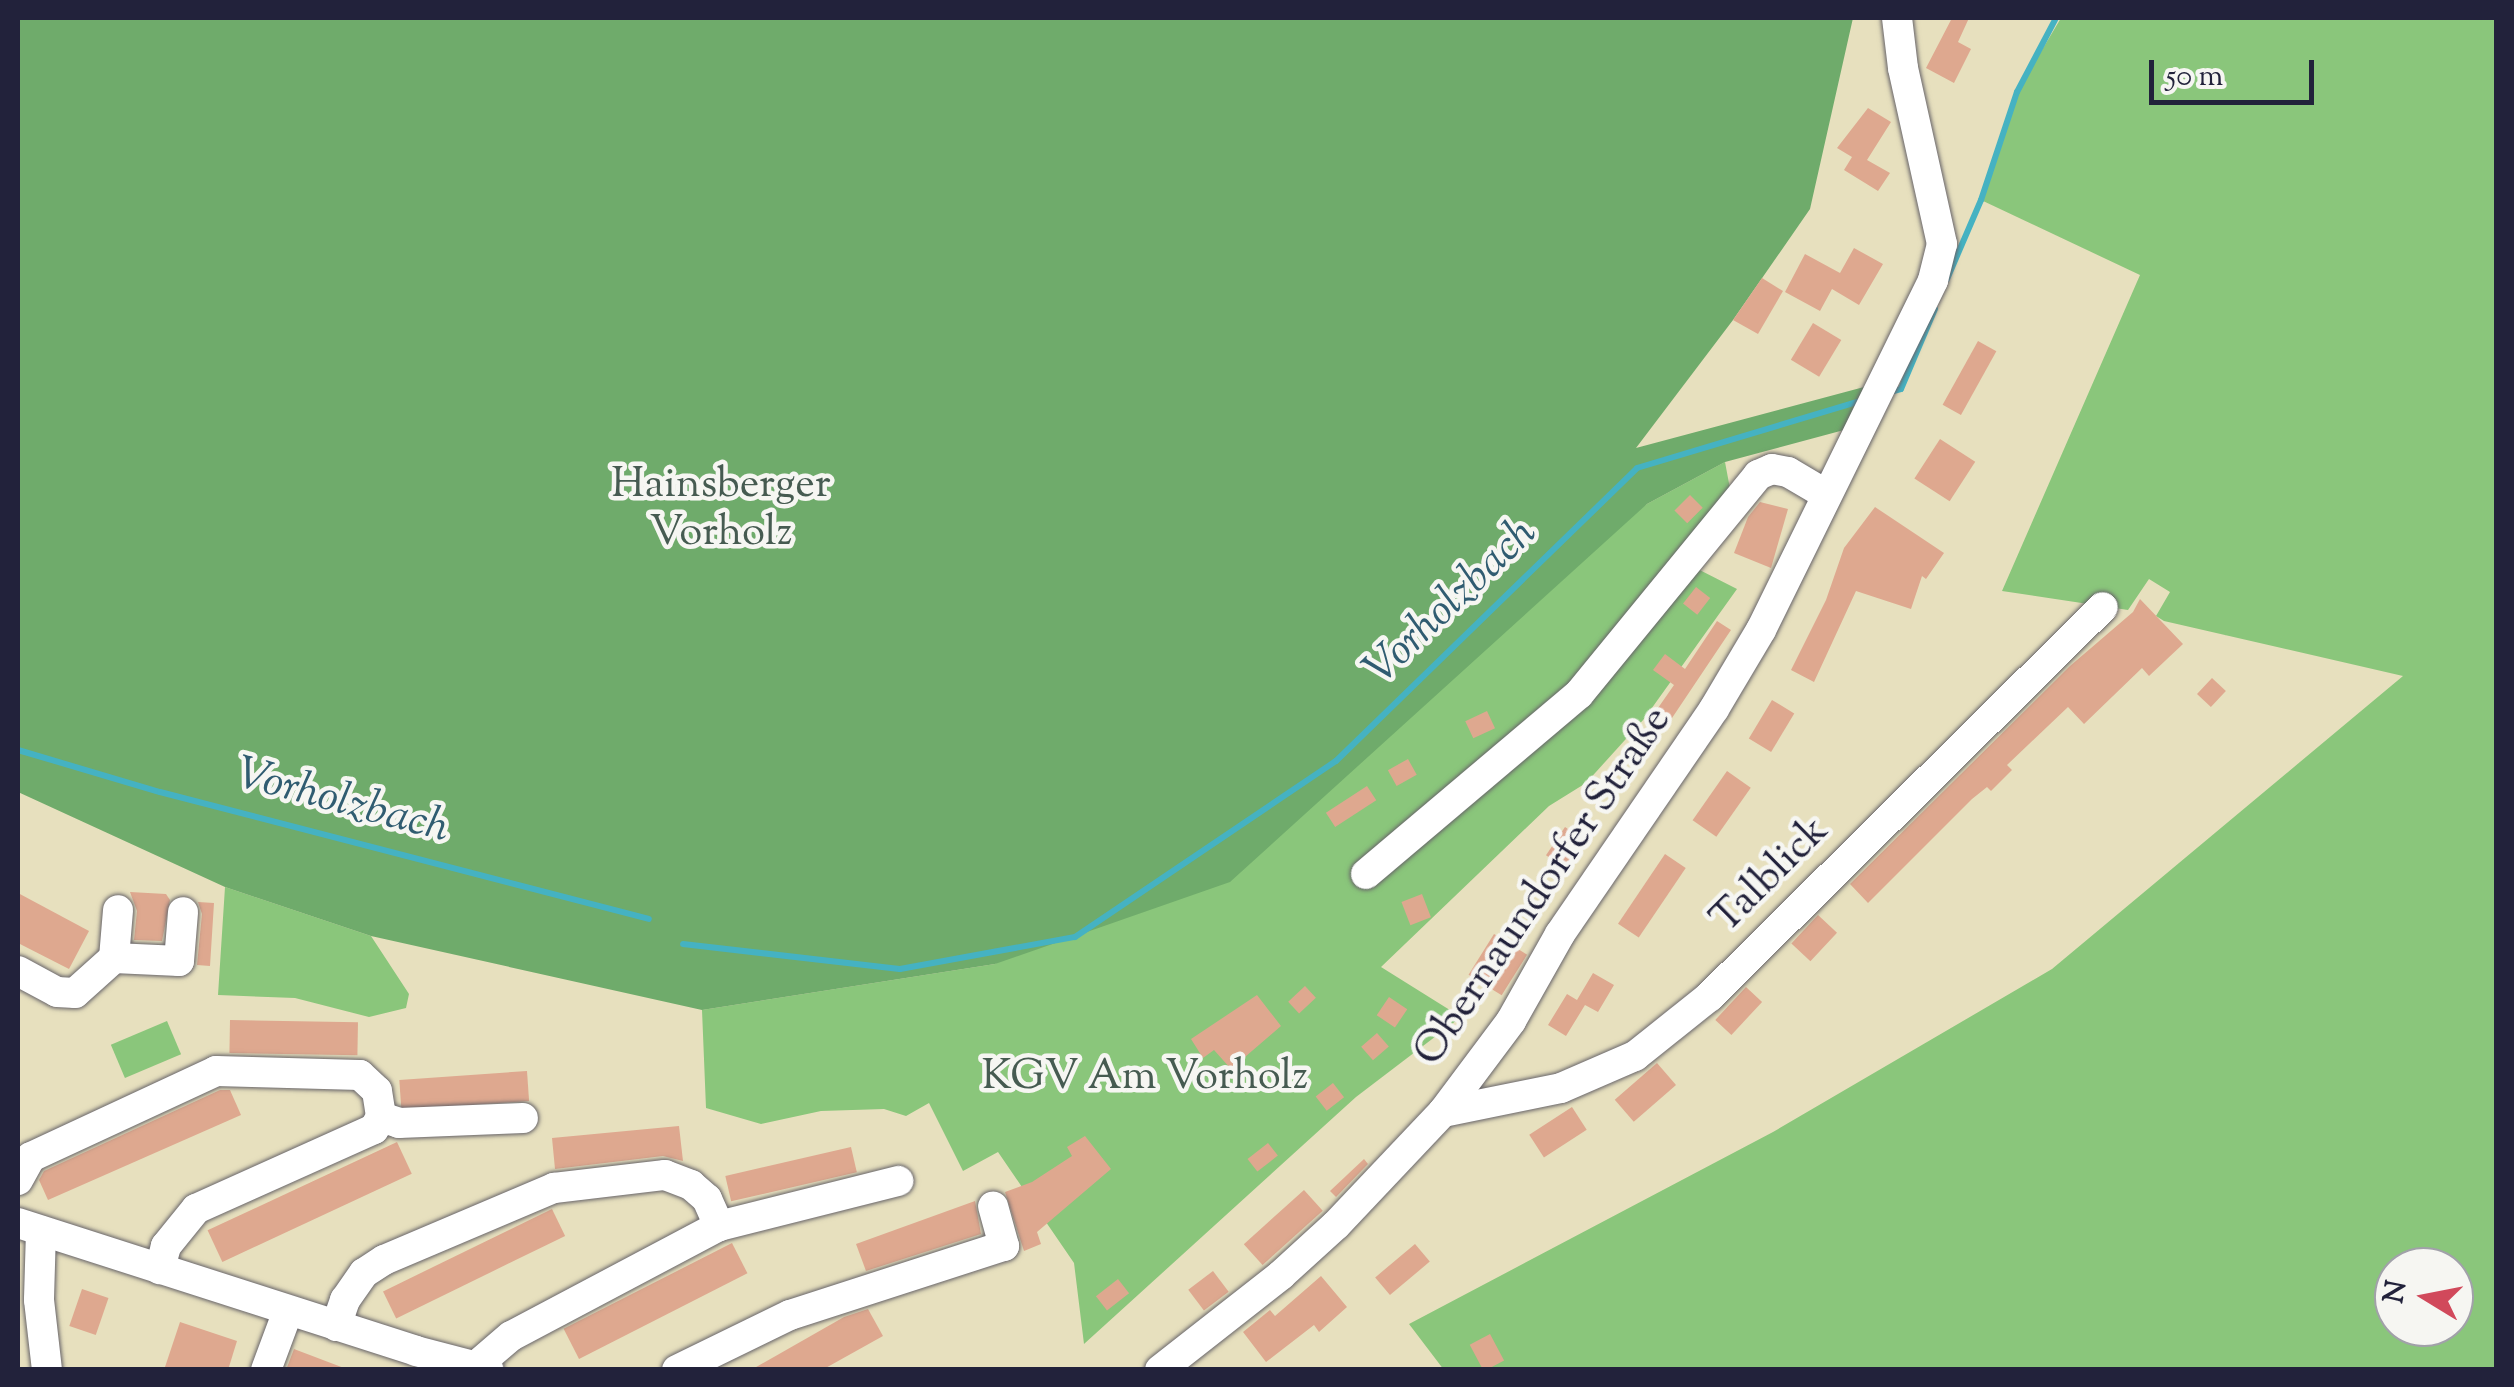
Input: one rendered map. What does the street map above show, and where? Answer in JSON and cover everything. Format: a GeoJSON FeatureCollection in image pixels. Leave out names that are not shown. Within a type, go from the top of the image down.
{"type":"FeatureCollection","features":[{"type":"Feature","properties":{"kind":"street","name":"Obernaundorfer Straße"},"geometry":{"type":"LineString","coordinates":[[1160,1370],[1308,1250],[1444,1112],[1511,1021],[1560,934],[1714,709],[1761,630],[1933,280],[1942,244],[1903,68],[1897,18]]}},
{"type":"Feature","properties":{"kind":"street"},"geometry":{"type":"LineString","coordinates":[[1366,874],[1579,694],[1758,475],[1772,469],[1788,472],[1828,495]]}},
{"type":"Feature","properties":{"kind":"street","name":"Talblick"},"geometry":{"type":"LineString","coordinates":[[1444,1112],[1562,1088],[1636,1056],[1709,997],[2103,607]]}},
{"type":"Feature","properties":{"kind":"street"},"geometry":{"type":"LineString","coordinates":[[114,958],[118,910]]}},
{"type":"Feature","properties":{"kind":"street"},"geometry":{"type":"LineString","coordinates":[[18,972],[57,992],[74,993],[114,958],[179,961],[183,912]]}},
{"type":"Feature","properties":{"kind":"street"},"geometry":{"type":"LineString","coordinates":[[18,1180],[30,1157],[216,1071],[360,1075],[377,1091],[381,1117],[374,1130],[196,1210],[166,1246],[160,1270]]}},
{"type":"Feature","properties":{"kind":"street"},"geometry":{"type":"LineString","coordinates":[[381,1117],[399,1123],[524,1118]]}},
{"type":"Feature","properties":{"kind":"street"},"geometry":{"type":"LineString","coordinates":[[336,1326],[345,1300],[364,1273],[384,1260],[554,1188],[665,1175],[691,1185],[707,1199],[719,1226]]}},
{"type":"Feature","properties":{"kind":"street"},"geometry":{"type":"LineString","coordinates":[[47,1370],[29,1227],[336,1326],[411,1360],[482,1368],[511,1336],[719,1226],[898,1181]]}},
{"type":"Feature","properties":{"kind":"street"},"geometry":{"type":"LineString","coordinates":[[677,1370],[790,1315],[1004,1246],[993,1206]]}},
{"type":"Feature","properties":{"kind":"street"},"geometry":{"type":"LineString","coordinates":[[266,1370],[288,1312]]}},
{"type":"Feature","properties":{"kind":"green space","name":"Hainsberger Vorholz"},"geometry":{"type":"Polygon","coordinates":[[[18,18],[1853,18],[1810,209],[1733,320],[1636,448],[1864,387],[1844,430],[1725,462],[1647,504],[1230,882],[995,964],[702,1010],[371,936],[225,887],[18,792],[18,18]]]}},
{"type":"Feature","properties":{"kind":"green space"},"geometry":{"type":"Polygon","coordinates":[[[2061,18],[2496,18],[2496,1369],[1444,1370],[1409,1324],[1773,1132],[2052,969],[2403,676],[2164,621],[2156,616],[2170,592],[2149,579],[2128,610],[2002,591],[2140,275],[1981,200],[2017,92],[2061,18]]]}},
{"type":"Feature","properties":{"kind":"green space","name":"KGV Am Vorholz"},"geometry":{"type":"Polygon","coordinates":[[[1725,462],[1731,494],[1680,560],[1737,589],[1644,719],[1586,783],[1549,806],[1381,967],[1461,1017],[1356,1097],[1084,1344],[1074,1263],[998,1152],[963,1171],[929,1103],[906,1116],[884,1109],[821,1111],[761,1124],[706,1108],[702,1010],[995,964],[1647,504],[1725,462]]]}},
{"type":"Feature","properties":{"kind":"green space"},"geometry":{"type":"Polygon","coordinates":[[[225,887],[371,936],[409,994],[406,1008],[369,1017],[295,998],[218,995],[225,887]]]}},
{"type":"Feature","properties":{"kind":"green space"},"geometry":{"type":"Polygon","coordinates":[[[167,1021],[181,1054],[125,1078],[111,1045],[167,1021]]]}},
{"type":"Feature","properties":{"kind":"building"},"geometry":{"type":"Polygon","coordinates":[[[1952,18],[1969,18],[1958,42],[1971,49],[1954,83],[1926,68],[1952,18]]]}},
{"type":"Feature","properties":{"kind":"building"},"geometry":{"type":"Polygon","coordinates":[[[1868,108],[1891,122],[1867,160],[1890,173],[1878,191],[1844,170],[1852,157],[1837,148],[1868,108]]]}},
{"type":"Feature","properties":{"kind":"building"},"geometry":{"type":"Polygon","coordinates":[[[1854,248],[1883,264],[1859,305],[1832,289],[1820,311],[1785,292],[1805,254],[1840,273],[1854,248]]]}},
{"type":"Feature","properties":{"kind":"building"},"geometry":{"type":"Polygon","coordinates":[[[1762,278],[1783,291],[1758,334],[1733,320],[1762,278]]]}},
{"type":"Feature","properties":{"kind":"building"},"geometry":{"type":"Polygon","coordinates":[[[1813,323],[1841,340],[1819,377],[1791,360],[1813,323]]]}},
{"type":"Feature","properties":{"kind":"building"},"geometry":{"type":"Polygon","coordinates":[[[1978,341],[1996,351],[1961,415],[1943,405],[1978,341]]]}},
{"type":"Feature","properties":{"kind":"building"},"geometry":{"type":"Polygon","coordinates":[[[1940,439],[1975,462],[1950,501],[1914,478],[1940,439]]]}},
{"type":"Feature","properties":{"kind":"building"},"geometry":{"type":"Polygon","coordinates":[[[1690,495],[1703,508],[1687,523],[1674,511],[1690,495]]]}},
{"type":"Feature","properties":{"kind":"building"},"geometry":{"type":"Polygon","coordinates":[[[1760,502],[1788,509],[1771,568],[1734,553],[1748,517],[1760,502]]]}},
{"type":"Feature","properties":{"kind":"building"},"geometry":{"type":"Polygon","coordinates":[[[1875,507],[1944,553],[1926,579],[1922,576],[1911,609],[1856,591],[1814,682],[1791,670],[1826,600],[1844,548],[1875,507]]]}},
{"type":"Feature","properties":{"kind":"building"},"geometry":{"type":"Polygon","coordinates":[[[1696,587],[1710,598],[1697,615],[1683,604],[1696,587]]]}},
{"type":"Feature","properties":{"kind":"building"},"geometry":{"type":"Polygon","coordinates":[[[2140,599],[2183,644],[2149,676],[2142,668],[2084,724],[2068,707],[2007,765],[2012,770],[1991,791],[1987,787],[1972,799],[1868,903],[1850,884],[2070,666],[2133,612],[2140,599]]]}},
{"type":"Feature","properties":{"kind":"building"},"geometry":{"type":"Polygon","coordinates":[[[1717,621],[1731,630],[1672,718],[1658,708],[1674,685],[1653,670],[1665,654],[1685,669],[1717,621]]]}},
{"type":"Feature","properties":{"kind":"building"},"geometry":{"type":"Polygon","coordinates":[[[2212,678],[2226,691],[2211,707],[2197,694],[2212,678]]]}},
{"type":"Feature","properties":{"kind":"building"},"geometry":{"type":"Polygon","coordinates":[[[1772,700],[1794,713],[1771,752],[1749,739],[1772,700]]]}},
{"type":"Feature","properties":{"kind":"building"},"geometry":{"type":"Polygon","coordinates":[[[1487,711],[1495,728],[1473,738],[1465,721],[1487,711]]]}},
{"type":"Feature","properties":{"kind":"building"},"geometry":{"type":"Polygon","coordinates":[[[1408,759],[1417,775],[1397,786],[1388,770],[1408,759]]]}},
{"type":"Feature","properties":{"kind":"building"},"geometry":{"type":"Polygon","coordinates":[[[1727,771],[1751,788],[1716,837],[1693,820],[1727,771]]]}},
{"type":"Feature","properties":{"kind":"building"},"geometry":{"type":"Polygon","coordinates":[[[1367,786],[1376,800],[1335,827],[1326,813],[1367,786]]]}},
{"type":"Feature","properties":{"kind":"building"},"geometry":{"type":"Polygon","coordinates":[[[1565,827],[1587,842],[1568,870],[1546,855],[1565,827]]]}},
{"type":"Feature","properties":{"kind":"building"},"geometry":{"type":"Polygon","coordinates":[[[1665,854],[1686,868],[1639,938],[1618,924],[1665,854]]]}},
{"type":"Feature","properties":{"kind":"building"},"geometry":{"type":"Polygon","coordinates":[[[130,892],[166,894],[170,900],[162,941],[134,940],[137,911],[130,892]]]}},
{"type":"Feature","properties":{"kind":"building"},"geometry":{"type":"Polygon","coordinates":[[[18,893],[89,931],[69,969],[18,943],[18,893]]]}},
{"type":"Feature","properties":{"kind":"building"},"geometry":{"type":"Polygon","coordinates":[[[1422,894],[1431,917],[1410,925],[1401,902],[1422,894]]]}},
{"type":"Feature","properties":{"kind":"building"},"geometry":{"type":"Polygon","coordinates":[[[198,902],[214,903],[210,966],[197,965],[202,914],[198,902]]]}},
{"type":"Feature","properties":{"kind":"building"},"geometry":{"type":"Polygon","coordinates":[[[1818,915],[1837,933],[1810,961],[1791,944],[1818,915]]]}},
{"type":"Feature","properties":{"kind":"building"},"geometry":{"type":"Polygon","coordinates":[[[1494,934],[1527,955],[1502,995],[1469,975],[1494,934]]]}},
{"type":"Feature","properties":{"kind":"building"},"geometry":{"type":"Polygon","coordinates":[[[1593,973],[1614,985],[1598,1012],[1585,1005],[1566,1036],[1548,1025],[1567,994],[1577,1000],[1593,973]]]}},
{"type":"Feature","properties":{"kind":"building"},"geometry":{"type":"Polygon","coordinates":[[[1305,986],[1316,998],[1299,1013],[1288,1002],[1305,986]]]}},
{"type":"Feature","properties":{"kind":"building"},"geometry":{"type":"Polygon","coordinates":[[[1746,987],[1762,1002],[1731,1035],[1715,1020],[1746,987]]]}},
{"type":"Feature","properties":{"kind":"building"},"geometry":{"type":"Polygon","coordinates":[[[1257,995],[1281,1026],[1231,1069],[1214,1050],[1203,1058],[1191,1039],[1257,995]]]}},
{"type":"Feature","properties":{"kind":"building"},"geometry":{"type":"Polygon","coordinates":[[[1389,997],[1407,1009],[1395,1028],[1377,1015],[1389,997]]]}},
{"type":"Feature","properties":{"kind":"building"},"geometry":{"type":"Polygon","coordinates":[[[230,1020],[358,1022],[357,1055],[229,1053],[230,1020]]]}},
{"type":"Feature","properties":{"kind":"building"},"geometry":{"type":"Polygon","coordinates":[[[1377,1033],[1389,1047],[1373,1060],[1361,1047],[1377,1033]]]}},
{"type":"Feature","properties":{"kind":"building"},"geometry":{"type":"Polygon","coordinates":[[[1657,1063],[1676,1085],[1634,1122],[1615,1100],[1657,1063]]]}},
{"type":"Feature","properties":{"kind":"building"},"geometry":{"type":"Polygon","coordinates":[[[527,1071],[529,1101],[401,1110],[399,1080],[527,1071]]]}},
{"type":"Feature","properties":{"kind":"building"},"geometry":{"type":"Polygon","coordinates":[[[1333,1083],[1344,1097],[1327,1111],[1316,1097],[1333,1083]]]}},
{"type":"Feature","properties":{"kind":"building"},"geometry":{"type":"Polygon","coordinates":[[[220,1090],[230,1090],[241,1115],[48,1200],[39,1180],[44,1171],[220,1090]]]}},
{"type":"Feature","properties":{"kind":"building"},"geometry":{"type":"Polygon","coordinates":[[[1572,1107],[1587,1130],[1544,1157],[1529,1135],[1572,1107]]]}},
{"type":"Feature","properties":{"kind":"building"},"geometry":{"type":"Polygon","coordinates":[[[679,1126],[683,1161],[663,1156],[555,1169],[552,1138],[679,1126]]]}},
{"type":"Feature","properties":{"kind":"building"},"geometry":{"type":"Polygon","coordinates":[[[1085,1136],[1111,1169],[1037,1232],[1041,1244],[1024,1251],[1005,1192],[1032,1182],[1072,1156],[1067,1147],[1085,1136]]]}},
{"type":"Feature","properties":{"kind":"building"},"geometry":{"type":"Polygon","coordinates":[[[397,1142],[412,1174],[222,1262],[208,1230],[397,1142]]]}},
{"type":"Feature","properties":{"kind":"building"},"geometry":{"type":"Polygon","coordinates":[[[1268,1143],[1278,1156],[1257,1172],[1248,1159],[1268,1143]]]}},
{"type":"Feature","properties":{"kind":"building"},"geometry":{"type":"Polygon","coordinates":[[[851,1147],[857,1172],[731,1201],[725,1176],[851,1147]]]}},
{"type":"Feature","properties":{"kind":"building"},"geometry":{"type":"Polygon","coordinates":[[[1364,1159],[1368,1164],[1336,1197],[1330,1191],[1364,1159]]]}},
{"type":"Feature","properties":{"kind":"building"},"geometry":{"type":"Polygon","coordinates":[[[1304,1190],[1323,1211],[1263,1265],[1244,1244],[1304,1190]]]}},
{"type":"Feature","properties":{"kind":"building"},"geometry":{"type":"Polygon","coordinates":[[[975,1201],[981,1234],[866,1271],[856,1244],[975,1201]]]}},
{"type":"Feature","properties":{"kind":"building"},"geometry":{"type":"Polygon","coordinates":[[[552,1209],[565,1236],[396,1318],[383,1291],[552,1209]]]}},
{"type":"Feature","properties":{"kind":"building"},"geometry":{"type":"Polygon","coordinates":[[[732,1243],[747,1273],[579,1359],[564,1329],[732,1243]]]}},
{"type":"Feature","properties":{"kind":"building"},"geometry":{"type":"Polygon","coordinates":[[[1415,1244],[1430,1262],[1390,1295],[1375,1277],[1415,1244]]]}},
{"type":"Feature","properties":{"kind":"building"},"geometry":{"type":"Polygon","coordinates":[[[1213,1271],[1229,1292],[1204,1310],[1188,1290],[1213,1271]]]}},
{"type":"Feature","properties":{"kind":"building"},"geometry":{"type":"Polygon","coordinates":[[[1321,1276],[1347,1307],[1319,1332],[1314,1325],[1266,1362],[1243,1332],[1270,1310],[1275,1316],[1321,1276]]]}},
{"type":"Feature","properties":{"kind":"building"},"geometry":{"type":"Polygon","coordinates":[[[1118,1279],[1129,1293],[1107,1310],[1096,1296],[1118,1279]]]}},
{"type":"Feature","properties":{"kind":"building"},"geometry":{"type":"Polygon","coordinates":[[[82,1289],[108,1298],[96,1335],[69,1326],[82,1289]]]}},
{"type":"Feature","properties":{"kind":"building"},"geometry":{"type":"Polygon","coordinates":[[[868,1309],[883,1336],[822,1370],[751,1370],[844,1317],[868,1309]]]}},
{"type":"Feature","properties":{"kind":"building"},"geometry":{"type":"Polygon","coordinates":[[[180,1322],[237,1341],[228,1370],[164,1370],[180,1322]]]}},
{"type":"Feature","properties":{"kind":"building"},"geometry":{"type":"Polygon","coordinates":[[[1490,1334],[1504,1360],[1483,1370],[1470,1345],[1490,1334]]]}},
{"type":"Feature","properties":{"kind":"building"},"geometry":{"type":"Polygon","coordinates":[[[294,1349],[344,1368],[344,1370],[286,1370],[294,1349]]]}},
{"type":"Feature","properties":{"kind":"waterway","name":"Vorholzbach"},"geometry":{"type":"LineString","coordinates":[[1947,279],[1981,200],[2017,92],[2056,18]]}},
{"type":"Feature","properties":{"kind":"waterway","name":"Vorholzbach"},"geometry":{"type":"LineString","coordinates":[[1891,392],[1901,389],[1935,309]]}},
{"type":"Feature","properties":{"kind":"waterway","name":"Vorholzbach"},"geometry":{"type":"LineString","coordinates":[[683,944],[900,969],[1075,937],[1336,761],[1637,468],[1864,400]]}},
{"type":"Feature","properties":{"kind":"waterway","name":"Vorholzbach"},"geometry":{"type":"LineString","coordinates":[[18,750],[160,792],[649,919]]}}]}
